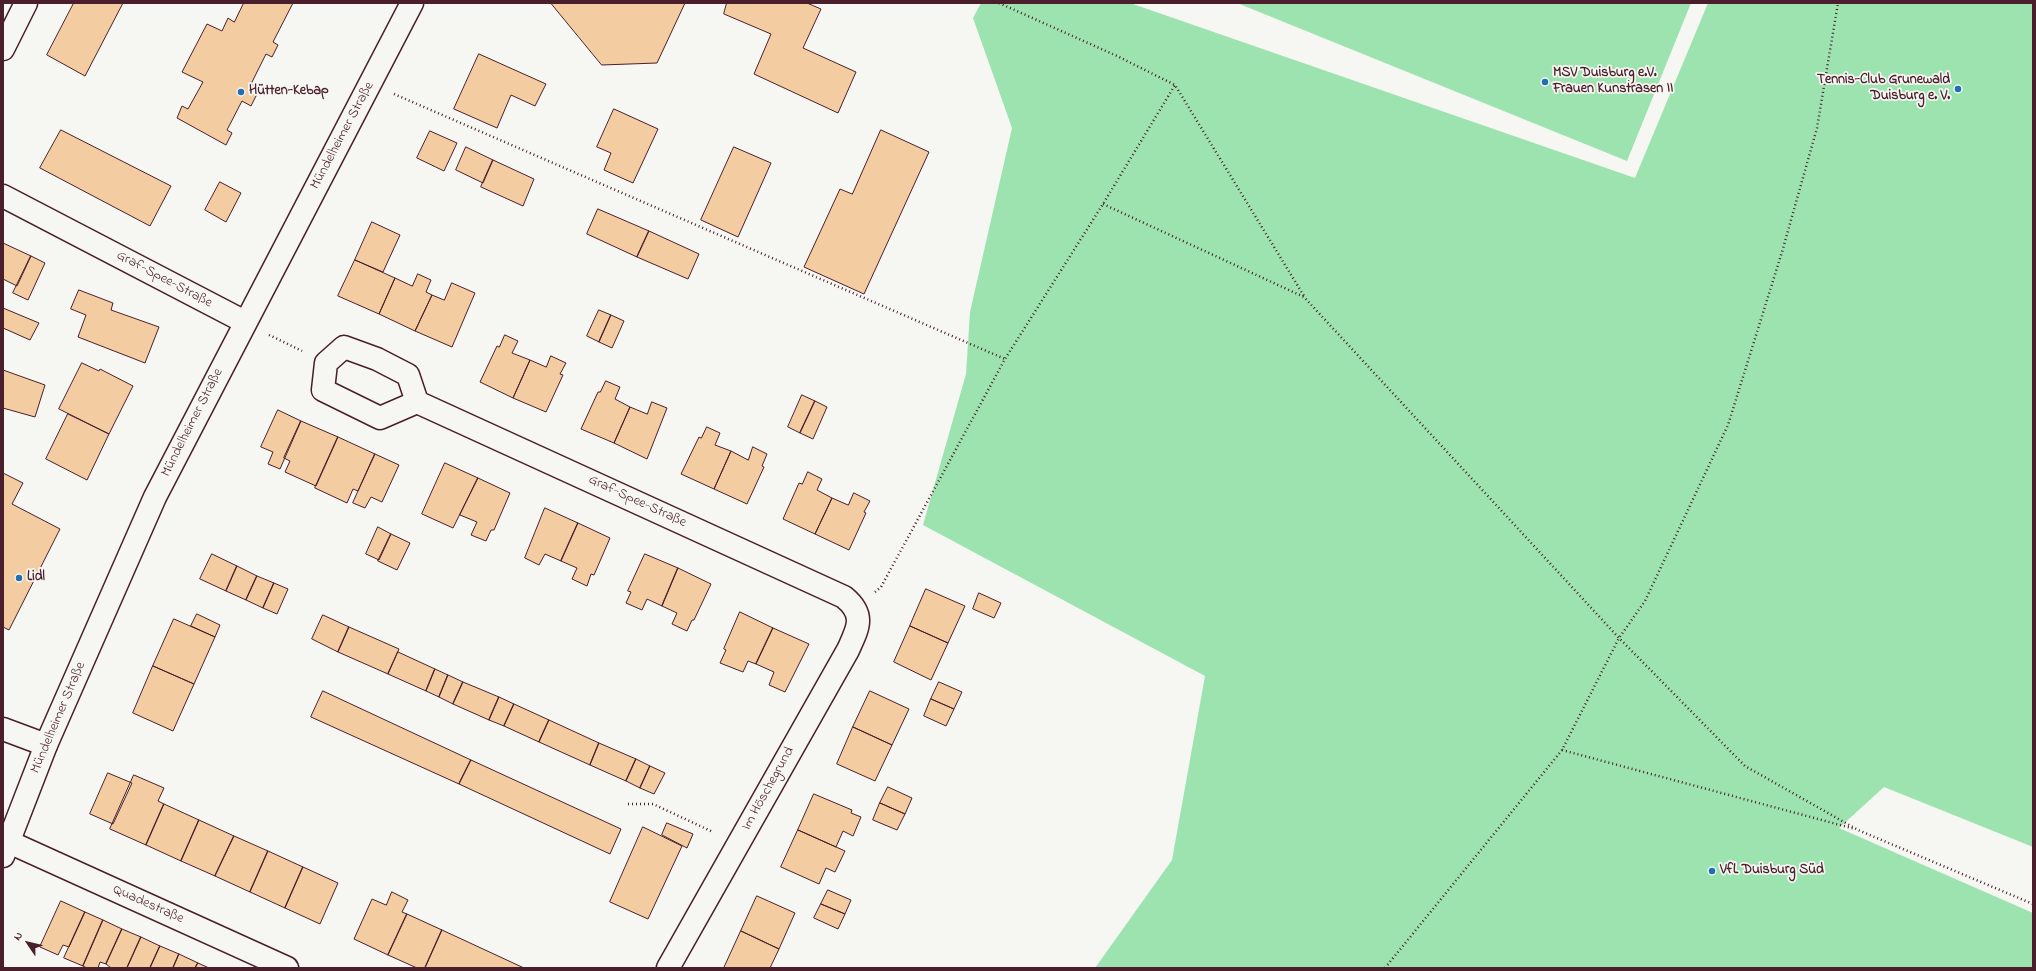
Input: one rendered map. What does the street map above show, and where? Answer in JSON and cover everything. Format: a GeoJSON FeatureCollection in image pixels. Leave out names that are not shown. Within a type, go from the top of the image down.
{"type":"FeatureCollection","features":[{"type":"Feature","properties":{"kind":"street"},"geometry":{"type":"LineString","coordinates":[[3,49],[26,3]]}},
{"type":"Feature","properties":{"kind":"street","name":"Mündelheimer Straße"},"geometry":{"type":"LineString","coordinates":[[6,849],[46,745],[155,497],[412,3]]}},
{"type":"Feature","properties":{"kind":"street","name":"Graf-Spee-Straße"},"geometry":{"type":"LineString","coordinates":[[3,196],[245,322]]}},
{"type":"Feature","properties":{"kind":"street"},"geometry":{"type":"LineString","coordinates":[[344,347],[377,359],[408,375],[417,402],[380,418],[324,390],[326,363],[344,347]]}},
{"type":"Feature","properties":{"kind":"street","name":"Graf-Spee-Straße"},"geometry":{"type":"LineString","coordinates":[[417,402],[844,597],[855,606]]}},
{"type":"Feature","properties":{"kind":"street","name":"Im Höschegrund"},"geometry":{"type":"LineString","coordinates":[[668,968],[848,650],[859,626],[855,606]]}},
{"type":"Feature","properties":{"kind":"street"},"geometry":{"type":"LineString","coordinates":[[3,729],[46,745]]}},
{"type":"Feature","properties":{"kind":"street","name":"Quadestraße"},"geometry":{"type":"LineString","coordinates":[[6,849],[287,968]]}},
{"type":"Feature","properties":{"kind":"path"},"geometry":{"type":"LineString","coordinates":[[999,3],[1117,56],[1175,85],[1304,297],[1619,638],[1745,766],[1858,830],[2033,904]]}},
{"type":"Feature","properties":{"kind":"path"},"geometry":{"type":"LineString","coordinates":[[1385,968],[1562,750],[1619,638],[1645,601],[1728,425],[1782,252],[1817,128],[1838,3]]}},
{"type":"Feature","properties":{"kind":"path"},"geometry":{"type":"LineString","coordinates":[[370,84],[1005,360]]}},
{"type":"Feature","properties":{"kind":"path"},"geometry":{"type":"LineString","coordinates":[[855,606],[881,587],[1005,360],[1103,204],[1175,85]]}},
{"type":"Feature","properties":{"kind":"path"},"geometry":{"type":"LineString","coordinates":[[1103,204],[1304,297]]}},
{"type":"Feature","properties":{"kind":"path"},"geometry":{"type":"LineString","coordinates":[[245,322],[326,363]]}},
{"type":"Feature","properties":{"kind":"path"},"geometry":{"type":"LineString","coordinates":[[1562,750],[1858,830]]}},
{"type":"Feature","properties":{"kind":"path"},"geometry":{"type":"LineString","coordinates":[[628,804],[653,804],[738,844]]}},
{"type":"Feature","properties":{"kind":"green space"},"geometry":{"type":"Polygon","coordinates":[[[981,3],[1130,3],[1635,178],[1708,3],[2033,3],[2033,847],[1884,787],[1839,828],[2033,913],[2033,968],[1095,968],[1172,860],[1205,676],[923,525],[966,374],[970,312],[1012,128],[973,18],[981,3]]]}},
{"type":"Feature","properties":{"kind":"green space","name":"MSV Duisburg e.V. Frauen Kunstrasen II"},"geometry":{"type":"Polygon","coordinates":[[[1237,3],[1691,3],[1627,161],[1237,3]]]}},
{"type":"Feature","properties":{"kind":"building"},"geometry":{"type":"Polygon","coordinates":[[[74,3],[123,3],[85,76],[47,55],[74,3]]]}},
{"type":"Feature","properties":{"kind":"building"},"geometry":{"type":"Polygon","coordinates":[[[244,3],[293,3],[273,42],[278,45],[272,57],[266,54],[251,84],[260,88],[251,106],[242,101],[227,130],[232,133],[226,145],[177,118],[182,106],[188,109],[203,82],[182,72],[207,24],[222,31],[228,18],[234,22],[244,3]]]}},
{"type":"Feature","properties":{"kind":"building"},"geometry":{"type":"Polygon","coordinates":[[[551,3],[685,3],[657,63],[602,65],[551,3]]]}},
{"type":"Feature","properties":{"kind":"building"},"geometry":{"type":"Polygon","coordinates":[[[727,3],[807,3],[821,9],[803,48],[856,72],[838,113],[754,74],[771,34],[724,14],[727,3]]]}},
{"type":"Feature","properties":{"kind":"building"},"geometry":{"type":"Polygon","coordinates":[[[479,54],[546,84],[535,106],[511,95],[497,128],[454,109],[479,54]]]}},
{"type":"Feature","properties":{"kind":"building"},"geometry":{"type":"Polygon","coordinates":[[[614,109],[658,129],[633,183],[604,170],[611,153],[597,147],[614,109]]]}},
{"type":"Feature","properties":{"kind":"building"},"geometry":{"type":"Polygon","coordinates":[[[61,130],[171,186],[150,226],[40,168],[61,130]]]}},
{"type":"Feature","properties":{"kind":"building"},"geometry":{"type":"Polygon","coordinates":[[[881,130],[929,152],[864,294],[804,267],[840,189],[852,194],[881,130]]]}},
{"type":"Feature","properties":{"kind":"building"},"geometry":{"type":"Polygon","coordinates":[[[430,131],[457,143],[444,171],[417,158],[430,131]]]}},
{"type":"Feature","properties":{"kind":"building"},"geometry":{"type":"Polygon","coordinates":[[[466,147],[493,160],[483,183],[456,170],[466,147]]]}},
{"type":"Feature","properties":{"kind":"building"},"geometry":{"type":"Polygon","coordinates":[[[734,147],[771,163],[738,237],[701,220],[734,147]]]}},
{"type":"Feature","properties":{"kind":"building"},"geometry":{"type":"Polygon","coordinates":[[[493,160],[534,179],[523,206],[481,187],[493,160]]]}},
{"type":"Feature","properties":{"kind":"building"},"geometry":{"type":"Polygon","coordinates":[[[220,182],[241,193],[226,222],[205,210],[220,182]]]}},
{"type":"Feature","properties":{"kind":"building"},"geometry":{"type":"Polygon","coordinates":[[[598,209],[649,231],[637,257],[587,234],[598,209]]]}},
{"type":"Feature","properties":{"kind":"building"},"geometry":{"type":"Polygon","coordinates":[[[372,222],[400,235],[383,272],[355,260],[372,222]]]}},
{"type":"Feature","properties":{"kind":"building"},"geometry":{"type":"Polygon","coordinates":[[[649,231],[699,254],[688,279],[637,257],[649,231]]]}},
{"type":"Feature","properties":{"kind":"building"},"geometry":{"type":"Polygon","coordinates":[[[3,243],[31,256],[17,286],[3,279],[3,243]]]}},
{"type":"Feature","properties":{"kind":"building"},"geometry":{"type":"Polygon","coordinates":[[[31,256],[45,263],[28,300],[13,293],[31,256]]]}},
{"type":"Feature","properties":{"kind":"building"},"geometry":{"type":"Polygon","coordinates":[[[355,260],[395,278],[379,314],[338,296],[355,260]]]}},
{"type":"Feature","properties":{"kind":"building"},"geometry":{"type":"Polygon","coordinates":[[[418,274],[431,280],[426,292],[432,295],[415,331],[379,314],[395,278],[412,286],[418,274]]]}},
{"type":"Feature","properties":{"kind":"building"},"geometry":{"type":"Polygon","coordinates":[[[452,283],[475,293],[452,347],[415,331],[432,295],[444,300],[452,283]]]}},
{"type":"Feature","properties":{"kind":"building"},"geometry":{"type":"Polygon","coordinates":[[[79,290],[113,303],[111,310],[159,327],[145,363],[78,337],[86,315],[71,309],[79,290]]]}},
{"type":"Feature","properties":{"kind":"building"},"geometry":{"type":"Polygon","coordinates":[[[3,308],[39,323],[30,340],[3,328],[3,308]]]}},
{"type":"Feature","properties":{"kind":"building"},"geometry":{"type":"Polygon","coordinates":[[[599,310],[611,315],[599,342],[587,336],[599,310]]]}},
{"type":"Feature","properties":{"kind":"building"},"geometry":{"type":"Polygon","coordinates":[[[611,315],[624,321],[612,348],[599,342],[611,315]]]}},
{"type":"Feature","properties":{"kind":"building"},"geometry":{"type":"Polygon","coordinates":[[[505,335],[518,341],[512,353],[530,360],[513,398],[480,382],[497,346],[499,347],[505,335]]]}},
{"type":"Feature","properties":{"kind":"building"},"geometry":{"type":"Polygon","coordinates":[[[551,356],[566,363],[560,374],[563,375],[546,412],[513,398],[530,360],[546,367],[551,356]]]}},
{"type":"Feature","properties":{"kind":"building"},"geometry":{"type":"Polygon","coordinates":[[[82,363],[99,371],[100,369],[133,386],[109,434],[59,409],[82,363]]]}},
{"type":"Feature","properties":{"kind":"building"},"geometry":{"type":"Polygon","coordinates":[[[3,370],[45,385],[35,417],[3,408],[3,370]]]}},
{"type":"Feature","properties":{"kind":"building"},"geometry":{"type":"Polygon","coordinates":[[[606,381],[620,387],[615,399],[630,407],[614,443],[581,429],[598,392],[600,392],[606,381]]]}},
{"type":"Feature","properties":{"kind":"building"},"geometry":{"type":"Polygon","coordinates":[[[802,395],[815,401],[800,433],[788,427],[802,395]]]}},
{"type":"Feature","properties":{"kind":"building"},"geometry":{"type":"Polygon","coordinates":[[[815,401],[827,407],[813,439],[800,433],[815,401]]]}},
{"type":"Feature","properties":{"kind":"building"},"geometry":{"type":"Polygon","coordinates":[[[652,402],[667,408],[647,459],[614,443],[630,407],[647,414],[652,402]]]}},
{"type":"Feature","properties":{"kind":"building"},"geometry":{"type":"Polygon","coordinates":[[[278,410],[301,421],[280,469],[268,464],[273,452],[261,447],[278,410]]]}},
{"type":"Feature","properties":{"kind":"building"},"geometry":{"type":"Polygon","coordinates":[[[68,414],[109,434],[87,480],[46,459],[68,414]]]}},
{"type":"Feature","properties":{"kind":"building"},"geometry":{"type":"Polygon","coordinates":[[[301,421],[338,437],[316,486],[285,472],[290,461],[284,458],[301,421]]]}},
{"type":"Feature","properties":{"kind":"building"},"geometry":{"type":"Polygon","coordinates":[[[707,427],[720,433],[715,445],[731,451],[714,489],[681,474],[699,437],[701,438],[707,427]]]}},
{"type":"Feature","properties":{"kind":"building"},"geometry":{"type":"Polygon","coordinates":[[[338,437],[375,454],[358,491],[353,489],[347,503],[315,488],[338,437]]]}},
{"type":"Feature","properties":{"kind":"building"},"geometry":{"type":"Polygon","coordinates":[[[753,447],[767,454],[762,466],[764,467],[747,504],[714,489],[731,451],[748,460],[753,447]]]}},
{"type":"Feature","properties":{"kind":"building"},"geometry":{"type":"Polygon","coordinates":[[[375,454],[399,465],[382,502],[371,497],[365,508],[353,503],[375,454]]]}},
{"type":"Feature","properties":{"kind":"building"},"geometry":{"type":"Polygon","coordinates":[[[445,463],[478,478],[453,528],[422,514],[445,463]]]}},
{"type":"Feature","properties":{"kind":"building"},"geometry":{"type":"Polygon","coordinates":[[[808,472],[822,479],[817,490],[832,498],[815,534],[783,519],[799,483],[802,484],[808,472]]]}},
{"type":"Feature","properties":{"kind":"building","name":"Lidl"},"geometry":{"type":"Polygon","coordinates":[[[3,473],[23,483],[12,504],[60,529],[9,630],[3,627],[3,473]]]}},
{"type":"Feature","properties":{"kind":"building"},"geometry":{"type":"Polygon","coordinates":[[[478,478],[510,493],[494,530],[491,530],[486,541],[471,535],[477,522],[460,515],[478,478]]]}},
{"type":"Feature","properties":{"kind":"building"},"geometry":{"type":"Polygon","coordinates":[[[854,493],[870,501],[849,550],[815,534],[832,498],[848,505],[854,493]]]}},
{"type":"Feature","properties":{"kind":"building"},"geometry":{"type":"Polygon","coordinates":[[[545,508],[578,523],[561,561],[545,554],[539,565],[525,558],[545,508]]]}},
{"type":"Feature","properties":{"kind":"building"},"geometry":{"type":"Polygon","coordinates":[[[578,523],[610,538],[594,575],[591,574],[587,586],[572,579],[577,568],[561,561],[578,523]]]}},
{"type":"Feature","properties":{"kind":"building"},"geometry":{"type":"Polygon","coordinates":[[[378,527],[391,534],[379,560],[366,554],[378,527]]]}},
{"type":"Feature","properties":{"kind":"building"},"geometry":{"type":"Polygon","coordinates":[[[391,534],[410,543],[397,570],[378,561],[391,534]]]}},
{"type":"Feature","properties":{"kind":"building"},"geometry":{"type":"Polygon","coordinates":[[[212,554],[237,566],[226,591],[200,579],[212,554]]]}},
{"type":"Feature","properties":{"kind":"building"},"geometry":{"type":"Polygon","coordinates":[[[645,554],[678,568],[662,606],[647,599],[642,610],[626,603],[631,592],[628,591],[645,554]]]}},
{"type":"Feature","properties":{"kind":"building"},"geometry":{"type":"Polygon","coordinates":[[[237,566],[257,576],[246,600],[226,591],[237,566]]]}},
{"type":"Feature","properties":{"kind":"building"},"geometry":{"type":"Polygon","coordinates":[[[678,568],[711,584],[694,620],[692,620],[687,631],[672,624],[677,613],[662,606],[678,568]]]}},
{"type":"Feature","properties":{"kind":"building"},"geometry":{"type":"Polygon","coordinates":[[[257,576],[274,583],[263,608],[246,600],[257,576]]]}},
{"type":"Feature","properties":{"kind":"building"},"geometry":{"type":"Polygon","coordinates":[[[274,583],[288,589],[277,614],[263,608],[274,583]]]}},
{"type":"Feature","properties":{"kind":"building"},"geometry":{"type":"Polygon","coordinates":[[[926,589],[965,606],[948,643],[910,626],[926,589]]]}},
{"type":"Feature","properties":{"kind":"building"},"geometry":{"type":"Polygon","coordinates":[[[979,593],[1001,603],[994,618],[973,609],[979,593]]]}},
{"type":"Feature","properties":{"kind":"building"},"geometry":{"type":"Polygon","coordinates":[[[740,612],[773,628],[756,664],[748,661],[743,672],[720,663],[726,650],[724,649],[740,612]]]}},
{"type":"Feature","properties":{"kind":"building"},"geometry":{"type":"Polygon","coordinates":[[[197,614],[220,625],[215,637],[191,626],[197,614]]]}},
{"type":"Feature","properties":{"kind":"building"},"geometry":{"type":"Polygon","coordinates":[[[323,615],[349,627],[338,652],[312,639],[323,615]]]}},
{"type":"Feature","properties":{"kind":"building"},"geometry":{"type":"Polygon","coordinates":[[[174,619],[215,637],[194,684],[153,666],[174,619]]]}},
{"type":"Feature","properties":{"kind":"building"},"geometry":{"type":"Polygon","coordinates":[[[910,626],[948,643],[931,680],[894,662],[910,626]]]}},
{"type":"Feature","properties":{"kind":"building"},"geometry":{"type":"Polygon","coordinates":[[[349,627],[399,649],[388,674],[338,652],[349,627]]]}},
{"type":"Feature","properties":{"kind":"building"},"geometry":{"type":"Polygon","coordinates":[[[773,628],[809,644],[785,692],[769,685],[774,672],[756,664],[773,628]]]}},
{"type":"Feature","properties":{"kind":"building"},"geometry":{"type":"Polygon","coordinates":[[[398,652],[435,669],[426,691],[388,674],[398,652]]]}},
{"type":"Feature","properties":{"kind":"building"},"geometry":{"type":"Polygon","coordinates":[[[153,666],[194,684],[173,731],[133,713],[153,666]]]}},
{"type":"Feature","properties":{"kind":"building"},"geometry":{"type":"Polygon","coordinates":[[[435,669],[448,675],[439,697],[426,691],[435,669]]]}},
{"type":"Feature","properties":{"kind":"building"},"geometry":{"type":"Polygon","coordinates":[[[448,675],[463,682],[453,704],[439,697],[448,675]]]}},
{"type":"Feature","properties":{"kind":"building"},"geometry":{"type":"Polygon","coordinates":[[[463,682],[499,697],[489,720],[453,704],[463,682]]]}},
{"type":"Feature","properties":{"kind":"building"},"geometry":{"type":"Polygon","coordinates":[[[939,682],[962,692],[954,709],[931,699],[939,682]]]}},
{"type":"Feature","properties":{"kind":"building"},"geometry":{"type":"Polygon","coordinates":[[[323,691],[471,760],[459,784],[311,717],[323,691]]]}},
{"type":"Feature","properties":{"kind":"building"},"geometry":{"type":"Polygon","coordinates":[[[870,691],[909,709],[892,745],[853,727],[870,691]]]}},
{"type":"Feature","properties":{"kind":"building"},"geometry":{"type":"Polygon","coordinates":[[[499,697],[514,704],[504,726],[489,720],[499,697]]]}},
{"type":"Feature","properties":{"kind":"building"},"geometry":{"type":"Polygon","coordinates":[[[931,699],[954,709],[946,726],[924,716],[931,699]]]}},
{"type":"Feature","properties":{"kind":"building"},"geometry":{"type":"Polygon","coordinates":[[[514,704],[549,720],[539,742],[504,726],[514,704]]]}},
{"type":"Feature","properties":{"kind":"building"},"geometry":{"type":"Polygon","coordinates":[[[549,720],[599,743],[590,765],[539,742],[549,720]]]}},
{"type":"Feature","properties":{"kind":"building"},"geometry":{"type":"Polygon","coordinates":[[[853,727],[892,745],[875,781],[837,764],[853,727]]]}},
{"type":"Feature","properties":{"kind":"building"},"geometry":{"type":"Polygon","coordinates":[[[599,743],[636,759],[626,781],[590,765],[599,743]]]}},
{"type":"Feature","properties":{"kind":"building"},"geometry":{"type":"Polygon","coordinates":[[[636,759],[650,766],[640,788],[626,781],[636,759]]]}},
{"type":"Feature","properties":{"kind":"building"},"geometry":{"type":"Polygon","coordinates":[[[471,760],[621,829],[610,854],[459,784],[471,760]]]}},
{"type":"Feature","properties":{"kind":"building"},"geometry":{"type":"Polygon","coordinates":[[[650,766],[665,773],[654,794],[640,788],[650,766]]]}},
{"type":"Feature","properties":{"kind":"building"},"geometry":{"type":"Polygon","coordinates":[[[108,773],[132,783],[113,824],[90,814],[108,773]]]}},
{"type":"Feature","properties":{"kind":"building"},"geometry":{"type":"Polygon","coordinates":[[[134,775],[164,788],[158,801],[164,804],[146,845],[110,829],[134,775]]]}},
{"type":"Feature","properties":{"kind":"building"},"geometry":{"type":"Polygon","coordinates":[[[888,787],[912,798],[905,814],[880,803],[888,787]]]}},
{"type":"Feature","properties":{"kind":"building"},"geometry":{"type":"Polygon","coordinates":[[[814,794],[852,810],[851,813],[861,817],[853,836],[843,831],[836,847],[798,830],[814,794]]]}},
{"type":"Feature","properties":{"kind":"building"},"geometry":{"type":"Polygon","coordinates":[[[880,803],[905,814],[897,830],[873,820],[880,803]]]}},
{"type":"Feature","properties":{"kind":"building"},"geometry":{"type":"Polygon","coordinates":[[[164,804],[199,820],[181,861],[146,845],[164,804]]]}},
{"type":"Feature","properties":{"kind":"building"},"geometry":{"type":"Polygon","coordinates":[[[199,820],[234,836],[215,876],[181,861],[199,820]]]}},
{"type":"Feature","properties":{"kind":"building"},"geometry":{"type":"Polygon","coordinates":[[[667,823],[693,834],[687,848],[662,835],[667,823]]]}},
{"type":"Feature","properties":{"kind":"building"},"geometry":{"type":"Polygon","coordinates":[[[643,827],[682,846],[648,919],[610,902],[643,827]]]}},
{"type":"Feature","properties":{"kind":"building"},"geometry":{"type":"Polygon","coordinates":[[[798,830],[845,851],[835,872],[826,868],[819,884],[781,867],[798,830]]]}},
{"type":"Feature","properties":{"kind":"building"},"geometry":{"type":"Polygon","coordinates":[[[234,836],[268,851],[250,892],[215,876],[234,836]]]}},
{"type":"Feature","properties":{"kind":"building"},"geometry":{"type":"Polygon","coordinates":[[[268,851],[303,867],[285,908],[250,892],[268,851]]]}},
{"type":"Feature","properties":{"kind":"building"},"geometry":{"type":"Polygon","coordinates":[[[303,867],[338,883],[320,924],[285,908],[303,867]]]}},
{"type":"Feature","properties":{"kind":"building"},"geometry":{"type":"Polygon","coordinates":[[[828,890],[851,900],[845,914],[821,904],[828,890]]]}},
{"type":"Feature","properties":{"kind":"building"},"geometry":{"type":"Polygon","coordinates":[[[392,892],[408,900],[402,912],[407,914],[388,955],[354,939],[372,899],[386,905],[392,892]]]}},
{"type":"Feature","properties":{"kind":"building"},"geometry":{"type":"Polygon","coordinates":[[[757,896],[795,913],[779,949],[741,931],[757,896]]]}},
{"type":"Feature","properties":{"kind":"building"},"geometry":{"type":"Polygon","coordinates":[[[61,901],[85,912],[69,947],[63,945],[58,955],[40,947],[61,901]]]}},
{"type":"Feature","properties":{"kind":"building"},"geometry":{"type":"Polygon","coordinates":[[[821,904],[845,914],[838,929],[814,918],[821,904]]]}},
{"type":"Feature","properties":{"kind":"building"},"geometry":{"type":"Polygon","coordinates":[[[85,912],[103,920],[83,966],[64,958],[85,912]]]}},
{"type":"Feature","properties":{"kind":"building"},"geometry":{"type":"Polygon","coordinates":[[[407,914],[442,930],[425,968],[417,968],[388,955],[407,914]]]}},
{"type":"Feature","properties":{"kind":"building"},"geometry":{"type":"Polygon","coordinates":[[[103,920],[122,929],[106,964],[100,962],[98,968],[87,968],[83,966],[103,920]]]}},
{"type":"Feature","properties":{"kind":"building"},"geometry":{"type":"Polygon","coordinates":[[[122,929],[141,937],[127,968],[111,968],[106,964],[122,929]]]}},
{"type":"Feature","properties":{"kind":"building"},"geometry":{"type":"Polygon","coordinates":[[[442,930],[524,968],[425,968],[442,930]]]}},
{"type":"Feature","properties":{"kind":"building"},"geometry":{"type":"Polygon","coordinates":[[[741,931],[779,949],[770,968],[724,968],[741,931]]]}},
{"type":"Feature","properties":{"kind":"building"},"geometry":{"type":"Polygon","coordinates":[[[141,937],[160,946],[150,968],[127,968],[141,937]]]}},
{"type":"Feature","properties":{"kind":"building"},"geometry":{"type":"Polygon","coordinates":[[[160,946],[179,954],[173,968],[150,968],[160,946]]]}},
{"type":"Feature","properties":{"kind":"building"},"geometry":{"type":"Polygon","coordinates":[[[179,954],[198,963],[195,968],[173,968],[179,954]]]}},
{"type":"Feature","properties":{"kind":"building"},"geometry":{"type":"Polygon","coordinates":[[[198,963],[209,968],[195,968],[198,963]]]}},
{"type":"Feature","properties":{"kind":"place","name":"MSV Duisburg e.V. Frauen Kunstrasen II"},"geometry":{"type":"Point","coordinates":[1545,82]}},
{"type":"Feature","properties":{"kind":"place","name":"Tennis-Club Grunewald Duisburg e. V."},"geometry":{"type":"Point","coordinates":[1958,89]}},
{"type":"Feature","properties":{"kind":"place","name":"Hütten-Kebap"},"geometry":{"type":"Point","coordinates":[241,92]}},
{"type":"Feature","properties":{"kind":"place","name":"Lidl"},"geometry":{"type":"Point","coordinates":[19,578]}},
{"type":"Feature","properties":{"kind":"place","name":"VfL Duisburg Süd"},"geometry":{"type":"Point","coordinates":[1712,871]}}]}
